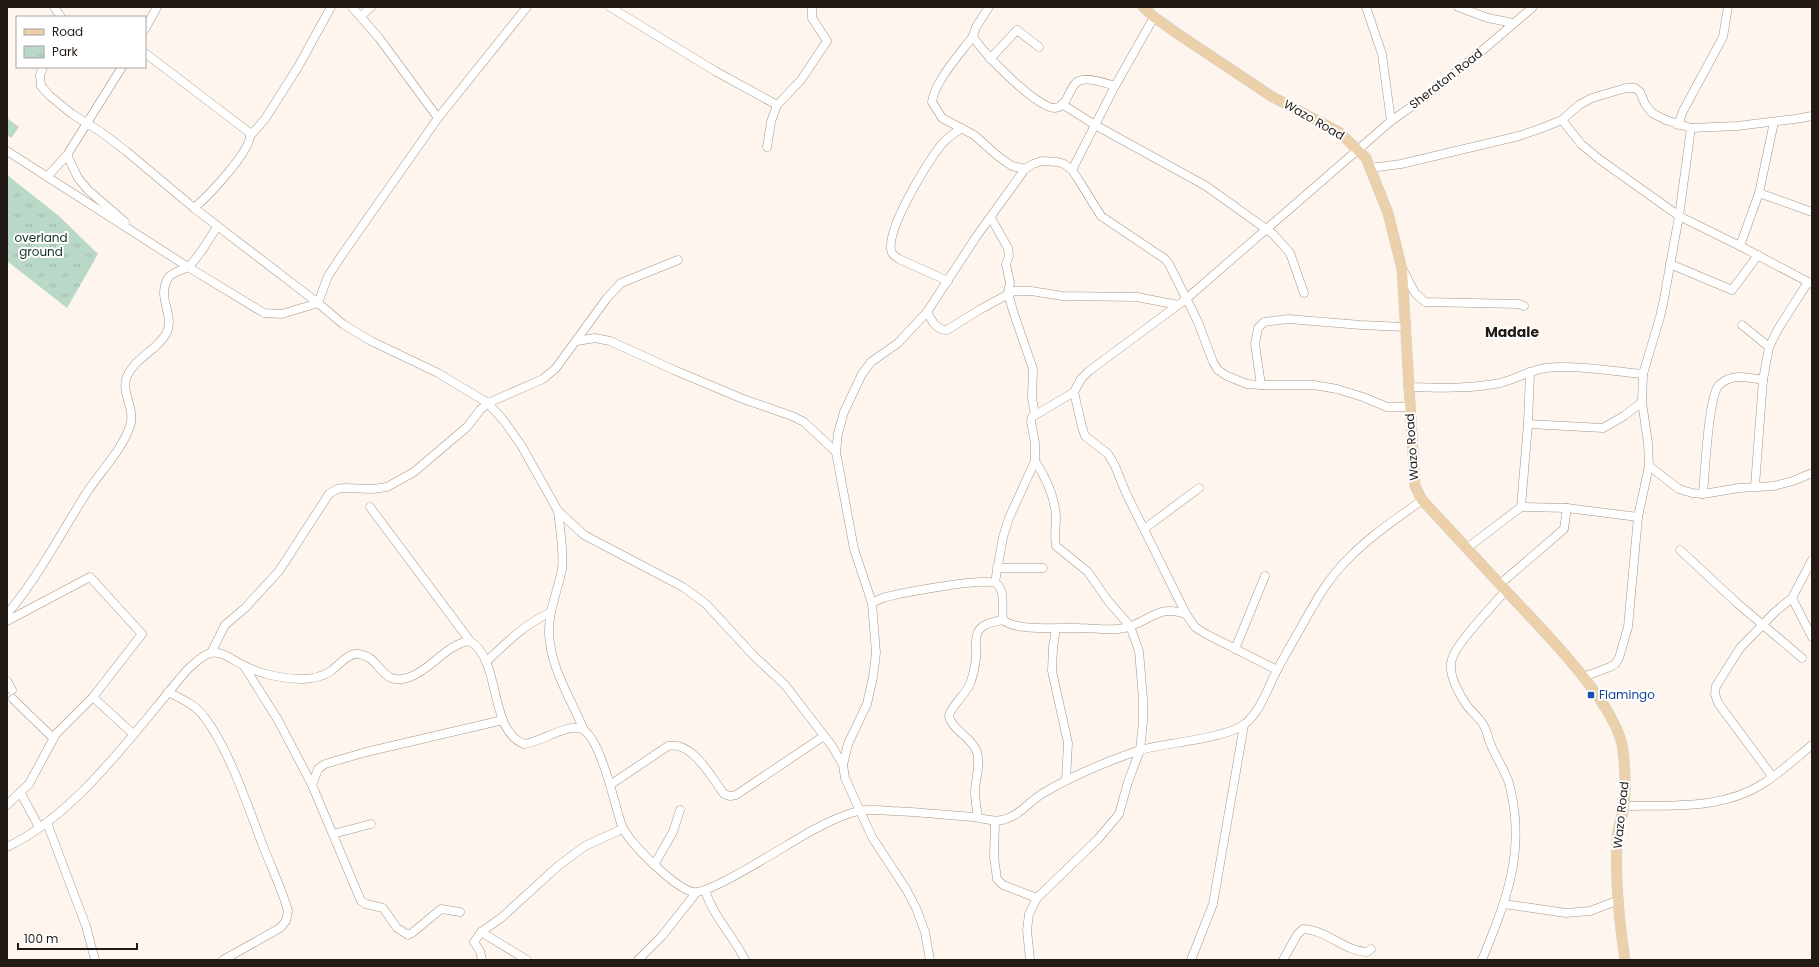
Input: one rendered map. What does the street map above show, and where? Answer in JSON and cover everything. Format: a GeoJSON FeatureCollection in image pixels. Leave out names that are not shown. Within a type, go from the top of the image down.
{"type":"FeatureCollection","features":[{"type":"Feature","properties":{"kind":"main road","name":"Wazo Road"},"geometry":{"type":"LineString","coordinates":[[1143,7],[1154,17],[1271,96],[1339,132],[1366,158],[1388,213],[1402,269],[1415,486],[1422,500],[1534,619],[1583,677],[1604,706],[1615,725],[1623,748],[1625,774],[1624,806],[1617,837],[1616,870],[1625,960]]}},
{"type":"Feature","properties":{"kind":"street"},"geometry":{"type":"LineString","coordinates":[[54,7],[60,16]]}},
{"type":"Feature","properties":{"kind":"street"},"geometry":{"type":"LineString","coordinates":[[146,27],[158,7]]}},
{"type":"Feature","properties":{"kind":"street"},"geometry":{"type":"LineString","coordinates":[[194,208],[226,176],[246,145],[250,136],[266,119],[331,7]]}},
{"type":"Feature","properties":{"kind":"street"},"geometry":{"type":"LineString","coordinates":[[352,7],[361,16],[438,118]]}},
{"type":"Feature","properties":{"kind":"street"},"geometry":{"type":"LineString","coordinates":[[361,16],[370,7]]}},
{"type":"Feature","properties":{"kind":"street"},"geometry":{"type":"LineString","coordinates":[[318,303],[328,276],[438,118],[527,7]]}},
{"type":"Feature","properties":{"kind":"street"},"geometry":{"type":"LineString","coordinates":[[610,7],[777,105]]}},
{"type":"Feature","properties":{"kind":"street"},"geometry":{"type":"LineString","coordinates":[[767,147],[771,122],[777,105],[801,80],[827,41],[812,18],[812,7]]}},
{"type":"Feature","properties":{"kind":"street"},"geometry":{"type":"LineString","coordinates":[[989,7],[976,28],[973,36],[942,80],[932,102],[940,116],[974,134],[999,157],[1012,166],[1025,169]]}},
{"type":"Feature","properties":{"kind":"street"},"geometry":{"type":"LineString","coordinates":[[1366,7],[1382,54],[1391,121]]}},
{"type":"Feature","properties":{"kind":"street"},"geometry":{"type":"LineString","coordinates":[[1458,7],[1488,18],[1513,23]]}},
{"type":"Feature","properties":{"kind":"street","name":"Sheraton Road"},"geometry":{"type":"LineString","coordinates":[[1074,392],[1081,379],[1090,371],[1186,299],[1391,121],[1425,97],[1484,50],[1533,7]]}},
{"type":"Feature","properties":{"kind":"street"},"geometry":{"type":"LineString","coordinates":[[1678,125],[1683,110],[1723,37],[1728,7]]}},
{"type":"Feature","properties":{"kind":"street"},"geometry":{"type":"LineString","coordinates":[[1072,170],[1115,86],[1154,17]]}},
{"type":"Feature","properties":{"kind":"street"},"geometry":{"type":"LineString","coordinates":[[990,59],[1017,30],[1039,47]]}},
{"type":"Feature","properties":{"kind":"street"},"geometry":{"type":"LineString","coordinates":[[973,36],[977,45],[990,59],[1031,97],[1053,108],[1057,108],[1062,104],[1073,86],[1080,80],[1088,80],[1115,86]]}},
{"type":"Feature","properties":{"kind":"street"},"geometry":{"type":"LineString","coordinates":[[146,54],[248,130],[250,136]]}},
{"type":"Feature","properties":{"kind":"street"},"geometry":{"type":"LineString","coordinates":[[43,68],[40,75],[41,86],[50,96],[72,114],[88,123],[126,151],[217,227],[318,303],[344,325],[355,332],[438,373],[488,403],[504,421],[520,445],[558,511],[584,535],[684,587],[696,596],[754,656],[785,685],[824,736],[843,765]]}},
{"type":"Feature","properties":{"kind":"street"},"geometry":{"type":"LineString","coordinates":[[47,177],[67,155],[121,68]]}},
{"type":"Feature","properties":{"kind":"street"},"geometry":{"type":"LineString","coordinates":[[1370,168],[1401,164],[1519,136],[1562,120],[1579,105],[1592,98],[1626,88],[1635,88],[1640,92],[1645,104],[1652,112],[1678,125],[1691,128],[1774,122],[1812,116]]}},
{"type":"Feature","properties":{"kind":"street"},"geometry":{"type":"LineString","coordinates":[[1062,104],[1095,125],[1206,186],[1266,229],[1283,244],[1290,253],[1304,293]]}},
{"type":"Feature","properties":{"kind":"street"},"geometry":{"type":"LineString","coordinates":[[1562,120],[1581,144],[1599,159],[1679,216],[1810,283],[1778,329],[1769,347],[1763,380],[1755,486]]}},
{"type":"Feature","properties":{"kind":"street"},"geometry":{"type":"LineString","coordinates":[[1740,246],[1759,193],[1774,122]]}},
{"type":"Feature","properties":{"kind":"street"},"geometry":{"type":"LineString","coordinates":[[948,281],[899,259],[892,254],[892,236],[910,193],[924,169],[946,139],[962,128]]}},
{"type":"Feature","properties":{"kind":"street"},"geometry":{"type":"LineString","coordinates":[[1583,677],[1615,664],[1619,658],[1628,627],[1638,517],[1649,466],[1648,443],[1642,402],[1643,374],[1660,317],[1679,216],[1691,128]]}},
{"type":"Feature","properties":{"kind":"street"},"geometry":{"type":"LineString","coordinates":[[7,151],[188,267],[264,313],[282,314],[318,303]]}},
{"type":"Feature","properties":{"kind":"street"},"geometry":{"type":"LineString","coordinates":[[67,155],[78,178],[88,190],[138,235]]}},
{"type":"Feature","properties":{"kind":"street"},"geometry":{"type":"LineString","coordinates":[[930,960],[925,932],[916,908],[906,889],[872,837],[845,778],[843,765],[848,744],[866,704],[873,677],[876,653],[872,603],[854,549],[836,452],[838,434],[844,412],[862,374],[871,362],[907,334],[927,312],[976,237],[1025,169],[1042,161],[1058,162],[1072,170],[1101,216],[1164,259],[1169,264],[1198,322],[1213,362],[1218,370],[1237,381],[1260,385],[1314,384],[1363,397],[1387,407],[1410,407]]}},
{"type":"Feature","properties":{"kind":"street"},"geometry":{"type":"LineString","coordinates":[[1012,166],[1017,181]]}},
{"type":"Feature","properties":{"kind":"street"},"geometry":{"type":"LineString","coordinates":[[1759,193],[1812,212]]}},
{"type":"Feature","properties":{"kind":"street"},"geometry":{"type":"LineString","coordinates":[[991,218],[1008,248],[1009,256],[1006,264],[1010,282],[1013,311],[1033,369],[1032,398],[1035,416]]}},
{"type":"Feature","properties":{"kind":"street"},"geometry":{"type":"LineString","coordinates":[[7,614],[54,549],[87,492],[127,434],[131,423],[132,413],[125,385],[128,375],[137,363],[166,335],[169,326],[169,318],[163,293],[168,278],[188,267],[198,256],[217,227]]}},
{"type":"Feature","properties":{"kind":"street"},"geometry":{"type":"LineString","coordinates":[[1670,264],[1732,290],[1758,256]]}},
{"type":"Feature","properties":{"kind":"street"},"geometry":{"type":"LineString","coordinates":[[211,653],[225,625],[245,608],[279,571],[329,494],[337,489],[344,488],[387,487],[399,482],[414,472],[467,427],[480,410],[488,403],[543,379],[556,368],[608,298],[621,283],[678,260]]}},
{"type":"Feature","properties":{"kind":"street"},"geometry":{"type":"LineString","coordinates":[[1402,269],[1415,292],[1425,302],[1519,304],[1524,306]]}},
{"type":"Feature","properties":{"kind":"street"},"geometry":{"type":"LineString","coordinates":[[927,312],[935,326],[941,330],[947,330],[1011,292],[1031,291],[1063,296],[1137,297],[1178,305]]}},
{"type":"Feature","properties":{"kind":"street"},"geometry":{"type":"LineString","coordinates":[[1260,385],[1255,344],[1258,328],[1264,322],[1288,319],[1405,327]]}},
{"type":"Feature","properties":{"kind":"street"},"geometry":{"type":"LineString","coordinates":[[1742,325],[1769,347]]}},
{"type":"Feature","properties":{"kind":"street"},"geometry":{"type":"LineString","coordinates":[[577,341],[595,338],[610,341],[743,399],[792,416],[804,422],[836,452]]}},
{"type":"Feature","properties":{"kind":"street"},"geometry":{"type":"LineString","coordinates":[[1408,387],[1454,388],[1483,386],[1511,380],[1530,372],[1559,367],[1643,374]]}},
{"type":"Feature","properties":{"kind":"street"},"geometry":{"type":"LineString","coordinates":[[1521,507],[1528,424],[1530,372]]}},
{"type":"Feature","properties":{"kind":"street"},"geometry":{"type":"LineString","coordinates":[[1703,494],[1708,425],[1715,391],[1719,385],[1732,377],[1742,376],[1763,380]]}},
{"type":"Feature","properties":{"kind":"street"},"geometry":{"type":"LineString","coordinates":[[1003,620],[1002,596],[1000,588],[996,582],[997,568],[1003,537],[1009,518],[1035,461],[1035,443],[1031,422],[1032,417],[1074,392],[1085,436],[1108,454],[1116,466],[1144,529],[1186,614],[1195,627],[1276,670]]}},
{"type":"Feature","properties":{"kind":"street"},"geometry":{"type":"LineString","coordinates":[[1528,424],[1603,428],[1624,416],[1642,402]]}},
{"type":"Feature","properties":{"kind":"street"},"geometry":{"type":"LineString","coordinates":[[1030,960],[1027,930],[1029,914],[1037,898],[1098,838],[1119,814],[1128,782],[1140,750],[1143,722],[1143,691],[1138,651],[1130,626],[1108,601],[1088,572],[1056,546],[1056,515],[1053,501],[1046,478],[1035,461]]}},
{"type":"Feature","properties":{"kind":"street"},"geometry":{"type":"LineString","coordinates":[[1649,466],[1679,489],[1692,493],[1703,494],[1755,486],[1774,486],[1793,481],[1812,473]]}},
{"type":"Feature","properties":{"kind":"street"},"geometry":{"type":"LineString","coordinates":[[1144,529],[1199,488]]}},
{"type":"Feature","properties":{"kind":"street"},"geometry":{"type":"LineString","coordinates":[[1192,960],[1213,904],[1244,725],[1258,707],[1276,670],[1320,595],[1348,558],[1379,531],[1422,500]]}},
{"type":"Feature","properties":{"kind":"street"},"geometry":{"type":"LineString","coordinates":[[370,507],[470,641],[475,645],[486,662],[503,720],[511,736],[524,744],[571,729],[583,728]]}},
{"type":"Feature","properties":{"kind":"street"},"geometry":{"type":"LineString","coordinates":[[1467,548],[1521,507],[1567,508],[1638,517]]}},
{"type":"Feature","properties":{"kind":"street"},"geometry":{"type":"LineString","coordinates":[[1482,960],[1504,904],[1514,862],[1516,842],[1514,810],[1510,785],[1491,746],[1485,727],[1467,705],[1456,686],[1451,670],[1451,660],[1463,640],[1503,587],[1564,529],[1567,508]]}},
{"type":"Feature","properties":{"kind":"street"},"geometry":{"type":"LineString","coordinates":[[558,511],[562,567],[551,612],[549,633],[557,673],[583,728],[597,748],[610,785],[622,829],[654,865],[676,884],[687,891],[700,892],[733,938],[745,960]]}},
{"type":"Feature","properties":{"kind":"street"},"geometry":{"type":"LineString","coordinates":[[1680,550],[1708,578],[1762,626],[1781,639],[1802,658]]}},
{"type":"Feature","properties":{"kind":"street"},"geometry":{"type":"LineString","coordinates":[[1772,776],[1718,703],[1714,694],[1721,677],[1740,648],[1792,598],[1812,560]]}},
{"type":"Feature","properties":{"kind":"street"},"geometry":{"type":"LineString","coordinates":[[997,568],[1043,568]]}},
{"type":"Feature","properties":{"kind":"street"},"geometry":{"type":"LineString","coordinates":[[1235,649],[1265,576]]}},
{"type":"Feature","properties":{"kind":"street"},"geometry":{"type":"LineString","coordinates":[[7,621],[90,577],[142,634],[92,697],[53,738],[36,774],[29,784],[7,805]]}},
{"type":"Feature","properties":{"kind":"street"},"geometry":{"type":"LineString","coordinates":[[872,603],[885,597],[967,582],[996,582]]}},
{"type":"Feature","properties":{"kind":"street"},"geometry":{"type":"LineString","coordinates":[[1792,598],[1812,637]]}},
{"type":"Feature","properties":{"kind":"street"},"geometry":{"type":"LineString","coordinates":[[978,818],[975,793],[978,768],[977,752],[971,741],[952,723],[950,715],[955,704],[969,685],[974,671],[976,658],[975,640],[977,633],[986,625],[1003,620],[1010,624],[1056,629],[1079,628],[1094,630],[1130,626],[1159,612],[1177,611],[1186,614]]}},
{"type":"Feature","properties":{"kind":"street"},"geometry":{"type":"LineString","coordinates":[[486,662],[518,631],[536,619],[551,612]]}},
{"type":"Feature","properties":{"kind":"street"},"geometry":{"type":"LineString","coordinates":[[1056,629],[1052,647],[1052,671],[1068,743],[1066,780]]}},
{"type":"Feature","properties":{"kind":"street"},"geometry":{"type":"LineString","coordinates":[[7,847],[43,825],[96,776],[188,669],[200,658],[211,653],[224,655],[244,666],[267,674],[304,679],[319,677],[358,653],[367,656],[390,678],[399,679],[411,677],[456,645],[470,641]]}},
{"type":"Feature","properties":{"kind":"street"},"geometry":{"type":"LineString","coordinates":[[244,666],[278,720],[312,785],[361,901],[366,904],[384,908],[402,933],[409,935],[441,909],[460,912]]}},
{"type":"Feature","properties":{"kind":"street"},"geometry":{"type":"LineString","coordinates":[[7,681],[13,695],[53,738]]}},
{"type":"Feature","properties":{"kind":"street"},"geometry":{"type":"LineString","coordinates":[[168,692],[194,707],[204,717],[214,731],[227,757],[250,812],[288,911],[286,921],[280,928],[223,960]]}},
{"type":"Feature","properties":{"kind":"street"},"geometry":{"type":"LineString","coordinates":[[92,697],[133,734]]}},
{"type":"Feature","properties":{"kind":"street"},"geometry":{"type":"LineString","coordinates":[[312,785],[318,769],[325,764],[366,752],[503,720]]}},
{"type":"Feature","properties":{"kind":"street"},"geometry":{"type":"LineString","coordinates":[[638,960],[662,936],[700,892],[813,830],[838,818],[860,810],[917,812],[994,821],[1009,818],[1035,798],[1066,780],[1140,750],[1228,732],[1244,725]]}},
{"type":"Feature","properties":{"kind":"street"},"geometry":{"type":"LineString","coordinates":[[610,785],[668,746],[672,746],[680,747],[694,756],[724,794],[730,796],[736,795],[824,736]]}},
{"type":"Feature","properties":{"kind":"street"},"geometry":{"type":"LineString","coordinates":[[1624,806],[1694,804],[1734,798],[1763,783],[1812,745]]}},
{"type":"Feature","properties":{"kind":"street"},"geometry":{"type":"LineString","coordinates":[[20,792],[43,825],[86,926],[95,960]]}},
{"type":"Feature","properties":{"kind":"street"},"geometry":{"type":"LineString","coordinates":[[654,865],[673,832],[680,810]]}},
{"type":"Feature","properties":{"kind":"street"},"geometry":{"type":"LineString","coordinates":[[994,821],[994,857],[997,879],[1003,885],[1037,898]]}},
{"type":"Feature","properties":{"kind":"street"},"geometry":{"type":"LineString","coordinates":[[333,834],[371,824]]}},
{"type":"Feature","properties":{"kind":"street"},"geometry":{"type":"LineString","coordinates":[[482,960],[480,951],[474,942],[481,932],[501,918],[558,866],[585,846],[622,829]]}},
{"type":"Feature","properties":{"kind":"street"},"geometry":{"type":"LineString","coordinates":[[1504,904],[1566,912],[1590,911],[1619,900]]}},
{"type":"Feature","properties":{"kind":"street"},"geometry":{"type":"LineString","coordinates":[[1283,960],[1296,934],[1303,929],[1323,934],[1356,951],[1367,952],[1371,949]]}},
{"type":"Feature","properties":{"kind":"street"},"geometry":{"type":"LineString","coordinates":[[481,932],[527,960]]}},
{"type":"Feature","properties":{"kind":"green space"},"geometry":{"type":"Polygon","coordinates":[[[7,118],[19,127],[11,138],[7,135],[7,118]]]}},
{"type":"Feature","properties":{"kind":"green space","name":"overland ground"},"geometry":{"type":"Polygon","coordinates":[[[7,175],[59,216],[98,254],[67,308],[7,261],[7,175]]]}},
{"type":"Feature","properties":{"kind":"place","name":"Flamingo"},"geometry":{"type":"Point","coordinates":[1591,695]}},
{"type":"Feature","properties":{"kind":"district","name":"Madale"},"geometry":{"type":"Point","coordinates":[1512,332]}}]}
